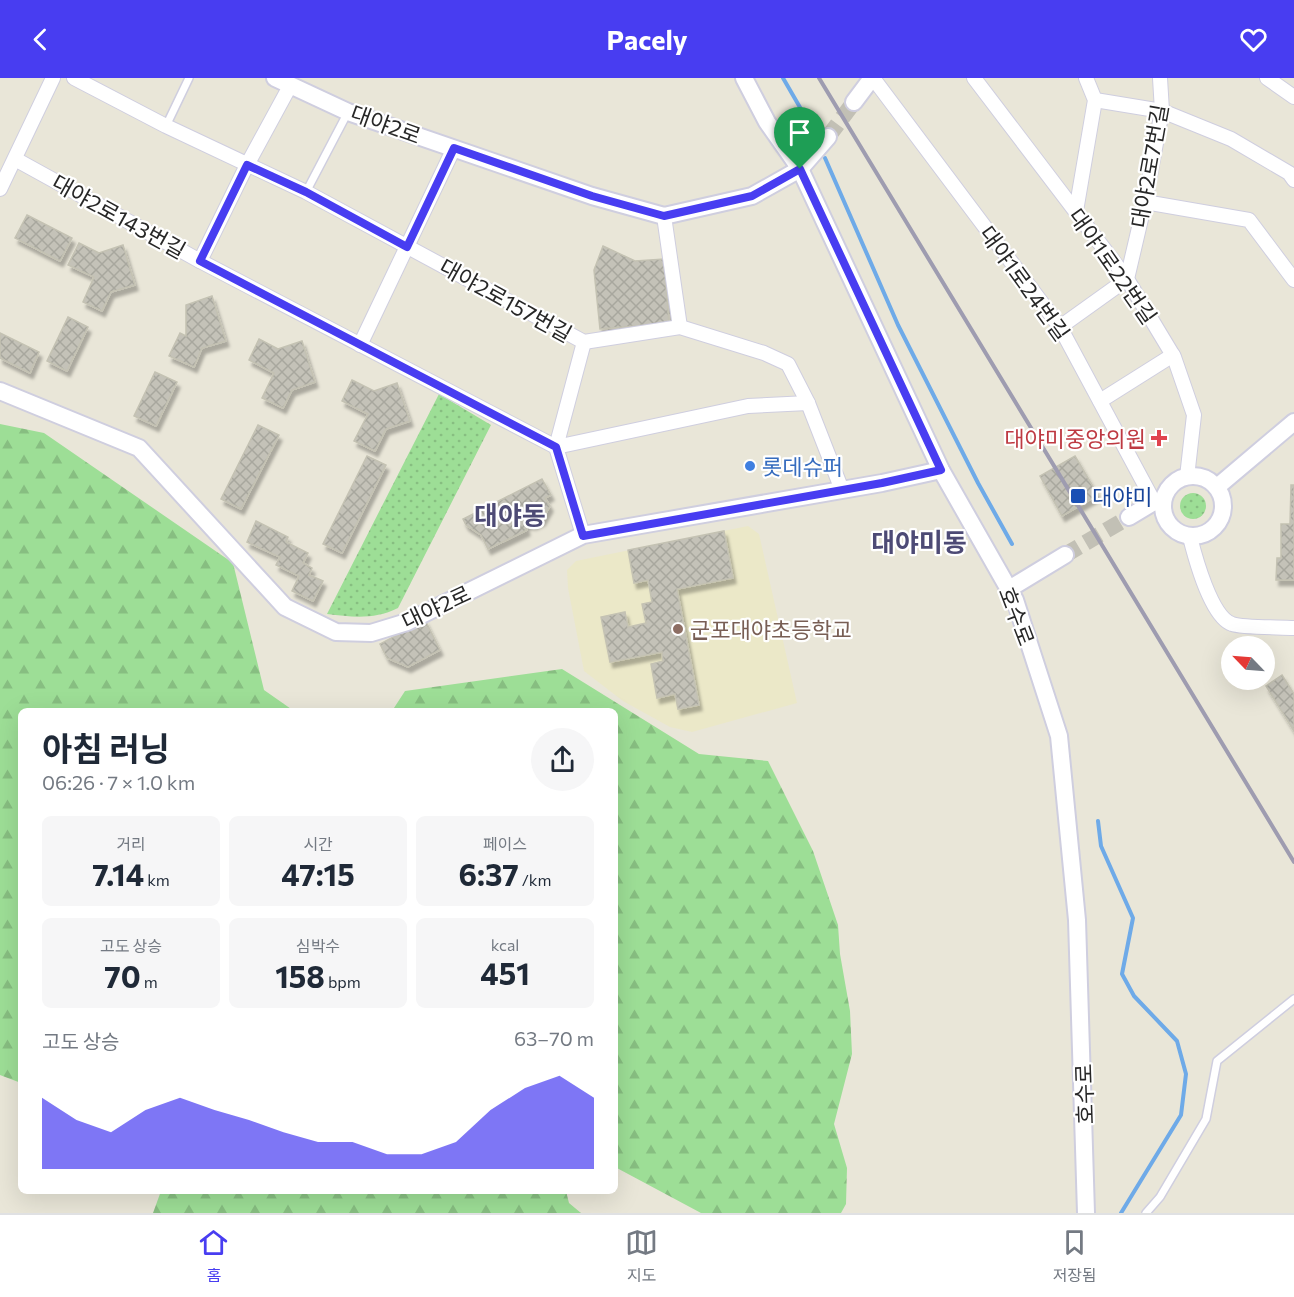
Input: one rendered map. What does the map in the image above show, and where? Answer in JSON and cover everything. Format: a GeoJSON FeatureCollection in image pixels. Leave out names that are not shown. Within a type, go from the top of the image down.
{"type":"FeatureCollection","features":[{"type":"Feature","properties":{"kind":"street"},"geometry":{"type":"LineString","coordinates":[[0,189],[53,78]]}},
{"type":"Feature","properties":{"kind":"street","name":"대야2로157번길"},"geometry":{"type":"LineString","coordinates":[[74,78],[166,126],[306,192],[584,342],[680,327],[764,353],[788,364],[808,403],[842,490]]}},
{"type":"Feature","properties":{"kind":"street","name":"호수로"},"geometry":{"type":"LineString","coordinates":[[744,78],[767,122],[800,169],[941,470],[1015,600],[1059,736],[1077,920],[1086,1213]]}},
{"type":"Feature","properties":{"kind":"street"},"geometry":{"type":"LineString","coordinates":[[854,102],[872,78]]}},
{"type":"Feature","properties":{"kind":"street","name":"대야1로24번길"},"geometry":{"type":"LineString","coordinates":[[872,78],[1060,327],[1159,503]]}},
{"type":"Feature","properties":{"kind":"street","name":"대야1로22번길"},"geometry":{"type":"LineString","coordinates":[[974,78],[1127,279],[1173,355],[1194,415],[1187,477]]}},
{"type":"Feature","properties":{"kind":"street"},"geometry":{"type":"LineString","coordinates":[[1076,211],[1095,100],[1086,78]]}},
{"type":"Feature","properties":{"kind":"street","name":"대야2로7번길"},"geometry":{"type":"LineString","coordinates":[[1127,279],[1145,202],[1162,111],[1160,78]]}},
{"type":"Feature","properties":{"kind":"street"},"geometry":{"type":"LineString","coordinates":[[1267,78],[1294,97]]}},
{"type":"Feature","properties":{"kind":"street"},"geometry":{"type":"LineString","coordinates":[[200,261],[247,165],[283,82]]}},
{"type":"Feature","properties":{"kind":"street","name":"대야2로"},"geometry":{"type":"LineString","coordinates":[[283,82],[348,112],[592,196],[664,216],[752,196],[800,169],[828,137]]}},
{"type":"Feature","properties":{"kind":"street"},"geometry":{"type":"LineString","coordinates":[[1095,100],[1162,111],[1232,139],[1289,174],[1294,180]]}},
{"type":"Feature","properties":{"kind":"street"},"geometry":{"type":"LineString","coordinates":[[360,345],[454,148]]}},
{"type":"Feature","properties":{"kind":"street","name":"대야2로143번길"},"geometry":{"type":"LineString","coordinates":[[15,159],[200,261],[556,447]]}},
{"type":"Feature","properties":{"kind":"street"},"geometry":{"type":"LineString","coordinates":[[1145,202],[1249,220],[1294,280]]}},
{"type":"Feature","properties":{"kind":"street"},"geometry":{"type":"LineString","coordinates":[[664,216],[680,327]]}},
{"type":"Feature","properties":{"kind":"street"},"geometry":{"type":"LineString","coordinates":[[1060,327],[1127,279]]}},
{"type":"Feature","properties":{"kind":"street"},"geometry":{"type":"LineString","coordinates":[[583,536],[556,447],[584,342]]}},
{"type":"Feature","properties":{"kind":"street"},"geometry":{"type":"LineString","coordinates":[[1100,401],[1173,355]]}},
{"type":"Feature","properties":{"kind":"street","name":"대야2로"},"geometry":{"type":"LineString","coordinates":[[0,391],[139,448],[285,607],[336,632],[371,633],[407,622],[583,536],[941,470]]}},
{"type":"Feature","properties":{"kind":"street"},"geometry":{"type":"LineString","coordinates":[[556,447],[748,406],[808,403]]}},
{"type":"Feature","properties":{"kind":"street"},"geometry":{"type":"LineString","coordinates":[[1217,487],[1294,422]]}},
{"type":"Feature","properties":{"kind":"street"},"geometry":{"type":"LineString","coordinates":[[1129,517],[1159,503],[1178,480],[1187,477],[1203,478],[1217,487],[1222,498],[1223,510],[1220,521],[1212,530],[1202,536],[1190,537],[1173,529],[1159,503]]}},
{"type":"Feature","properties":{"kind":"street"},"geometry":{"type":"LineString","coordinates":[[1190,537],[1200,576],[1221,614],[1231,624],[1294,628]]}},
{"type":"Feature","properties":{"kind":"street"},"geometry":{"type":"LineString","coordinates":[[1009,589],[1065,555]]}},
{"type":"Feature","properties":{"kind":"lane"},"geometry":{"type":"LineString","coordinates":[[166,126],[189,78]]}},
{"type":"Feature","properties":{"kind":"lane"},"geometry":{"type":"LineString","coordinates":[[306,192],[348,112]]}},
{"type":"Feature","properties":{"kind":"lane"},"geometry":{"type":"LineString","coordinates":[[1146,1213],[1160,1197],[1206,1119],[1217,1061],[1294,999]]}},
{"type":"Feature","properties":{"kind":"shaded area","name":"군포대야초등학교"},"geometry":{"type":"Polygon","coordinates":[[[748,526],[759,534],[797,703],[692,732],[670,727],[623,701],[584,671],[568,588],[567,570],[576,561],[748,526]]]}},
{"type":"Feature","properties":{"kind":"green space"},"geometry":{"type":"Polygon","coordinates":[[[439,394],[491,425],[398,608],[372,616],[327,614],[439,394]]]}},
{"type":"Feature","properties":{"kind":"green space"},"geometry":{"type":"Polygon","coordinates":[[[0,424],[44,433],[233,563],[264,690],[290,708],[18,708],[18,1082],[0,1075],[0,424]]]}},
{"type":"Feature","properties":{"kind":"green space"},"geometry":{"type":"Polygon","coordinates":[[[1193,493],[1202,497],[1206,506],[1202,515],[1193,519],[1184,515],[1180,506],[1184,497],[1193,493]]]}},
{"type":"Feature","properties":{"kind":"green space"},"geometry":{"type":"Polygon","coordinates":[[[562,669],[699,754],[768,761],[813,851],[838,925],[840,954],[850,1011],[852,1054],[834,1124],[847,1168],[846,1204],[841,1213],[701,1213],[618,1169],[618,708],[394,708],[405,691],[562,669]]]}},
{"type":"Feature","properties":{"kind":"green space"},"geometry":{"type":"Polygon","coordinates":[[[160,1194],[567,1194],[569,1203],[581,1213],[153,1213],[160,1194]]]}},
{"type":"Feature","properties":{"kind":"building"},"geometry":{"type":"Polygon","coordinates":[[[27,215],[72,238],[60,261],[15,238],[27,215]]]}},
{"type":"Feature","properties":{"kind":"building"},"geometry":{"type":"Polygon","coordinates":[[[79,243],[99,253],[123,245],[135,285],[111,292],[102,311],[83,302],[94,277],[68,265],[79,243]]]}},
{"type":"Feature","properties":{"kind":"building"},"geometry":{"type":"Polygon","coordinates":[[[603,246],[635,261],[664,259],[669,323],[600,329],[594,270],[603,246]]]}},
{"type":"Feature","properties":{"kind":"building"},"geometry":{"type":"Polygon","coordinates":[[[212,296],[226,341],[202,348],[194,367],[169,356],[180,333],[186,336],[186,305],[212,296]]]}},
{"type":"Feature","properties":{"kind":"building"},"geometry":{"type":"Polygon","coordinates":[[[68,317],[88,327],[67,371],[47,361],[68,317]]]}},
{"type":"Feature","properties":{"kind":"building"},"geometry":{"type":"Polygon","coordinates":[[[0,333],[39,352],[30,373],[0,358],[0,333]]]}},
{"type":"Feature","properties":{"kind":"building"},"geometry":{"type":"Polygon","coordinates":[[[259,339],[278,349],[302,341],[315,382],[292,390],[283,408],[262,398],[274,373],[249,360],[259,339]]]}},
{"type":"Feature","properties":{"kind":"building"},"geometry":{"type":"Polygon","coordinates":[[[155,372],[177,382],[156,426],[134,416],[155,372]]]}},
{"type":"Feature","properties":{"kind":"building"},"geometry":{"type":"Polygon","coordinates":[[[352,380],[374,391],[397,383],[410,421],[386,429],[375,451],[354,441],[368,414],[342,401],[352,380]]]}},
{"type":"Feature","properties":{"kind":"building"},"geometry":{"type":"Polygon","coordinates":[[[258,425],[279,435],[241,509],[221,499],[258,425]]]}},
{"type":"Feature","properties":{"kind":"building"},"geometry":{"type":"Polygon","coordinates":[[[367,456],[386,465],[342,553],[323,544],[367,456]]]}},
{"type":"Feature","properties":{"kind":"building"},"geometry":{"type":"Polygon","coordinates":[[[1075,456],[1098,495],[1062,516],[1040,476],[1075,456]]]}},
{"type":"Feature","properties":{"kind":"building"},"geometry":{"type":"Polygon","coordinates":[[[542,479],[551,495],[545,498],[550,506],[542,520],[534,524],[525,524],[527,530],[488,549],[481,535],[466,525],[463,519],[542,479]]]}},
{"type":"Feature","properties":{"kind":"building"},"geometry":{"type":"Polygon","coordinates":[[[1291,485],[1294,485],[1294,580],[1276,580],[1277,558],[1281,558],[1281,524],[1290,524],[1291,485]]]}},
{"type":"Feature","properties":{"kind":"building"},"geometry":{"type":"Polygon","coordinates":[[[256,521],[288,537],[286,542],[308,553],[303,563],[312,568],[309,575],[323,581],[313,601],[292,591],[299,576],[276,565],[280,557],[247,542],[256,521]]]}},
{"type":"Feature","properties":{"kind":"building"},"geometry":{"type":"Polygon","coordinates":[[[724,531],[733,578],[677,589],[699,705],[678,709],[675,694],[657,698],[651,664],[663,661],[662,652],[610,662],[601,617],[625,612],[628,627],[646,623],[642,604],[652,602],[648,580],[634,583],[628,550],[724,531]]]}},
{"type":"Feature","properties":{"kind":"building"},"geometry":{"type":"Polygon","coordinates":[[[425,620],[440,650],[408,667],[387,658],[380,644],[425,620]]]}},
{"type":"Feature","properties":{"kind":"building"},"geometry":{"type":"Polygon","coordinates":[[[1282,675],[1294,694],[1294,731],[1268,690],[1275,690],[1275,680],[1282,675]]]}},
{"type":"Feature","properties":{"kind":"waterway"},"geometry":{"type":"LineString","coordinates":[[783,78],[816,135]]}},
{"type":"Feature","properties":{"kind":"waterway"},"geometry":{"type":"LineString","coordinates":[[825,158],[898,325],[978,483],[1012,544]]}},
{"type":"Feature","properties":{"kind":"waterway"},"geometry":{"type":"LineString","coordinates":[[1098,821],[1101,846],[1133,918],[1122,974],[1134,996],[1177,1041],[1186,1074],[1181,1115],[1121,1213]]}},
{"type":"Feature","properties":{"kind":"tunnel"},"geometry":{"type":"LineString","coordinates":[[828,137],[854,102]]}},
{"type":"Feature","properties":{"kind":"tunnel"},"geometry":{"type":"LineString","coordinates":[[1065,555],[1129,517]]}},
{"type":"Feature","properties":{"kind":"railway"},"geometry":{"type":"LineString","coordinates":[[819,78],[1294,862]]}},
{"type":"Feature","properties":{"kind":"place","name":"대야미중앙의원"},"geometry":{"type":"Point","coordinates":[1159,438]}},
{"type":"Feature","properties":{"kind":"place","name":"롯데슈퍼"},"geometry":{"type":"Point","coordinates":[750,466]}},
{"type":"Feature","properties":{"kind":"place","name":"대야미"},"geometry":{"type":"Point","coordinates":[1078,496]}},
{"type":"Feature","properties":{"kind":"place","name":"군포대야초등학교"},"geometry":{"type":"Point","coordinates":[678,629]}},
{"type":"Feature","properties":{"kind":"district","name":"대야동"},"geometry":{"type":"Point","coordinates":[510,514]}},
{"type":"Feature","properties":{"kind":"district","name":"대야미동"},"geometry":{"type":"Point","coordinates":[919,541]}},
{"type":"Feature","properties":{"kind":"route"},"geometry":{"type":"LineString","coordinates":[[454,148],[592,196],[664,216],[752,196],[800,169],[941,470],[882,483],[583,536],[556,447],[200,261],[247,165],[306,192],[407,247],[454,148]]}}]}
